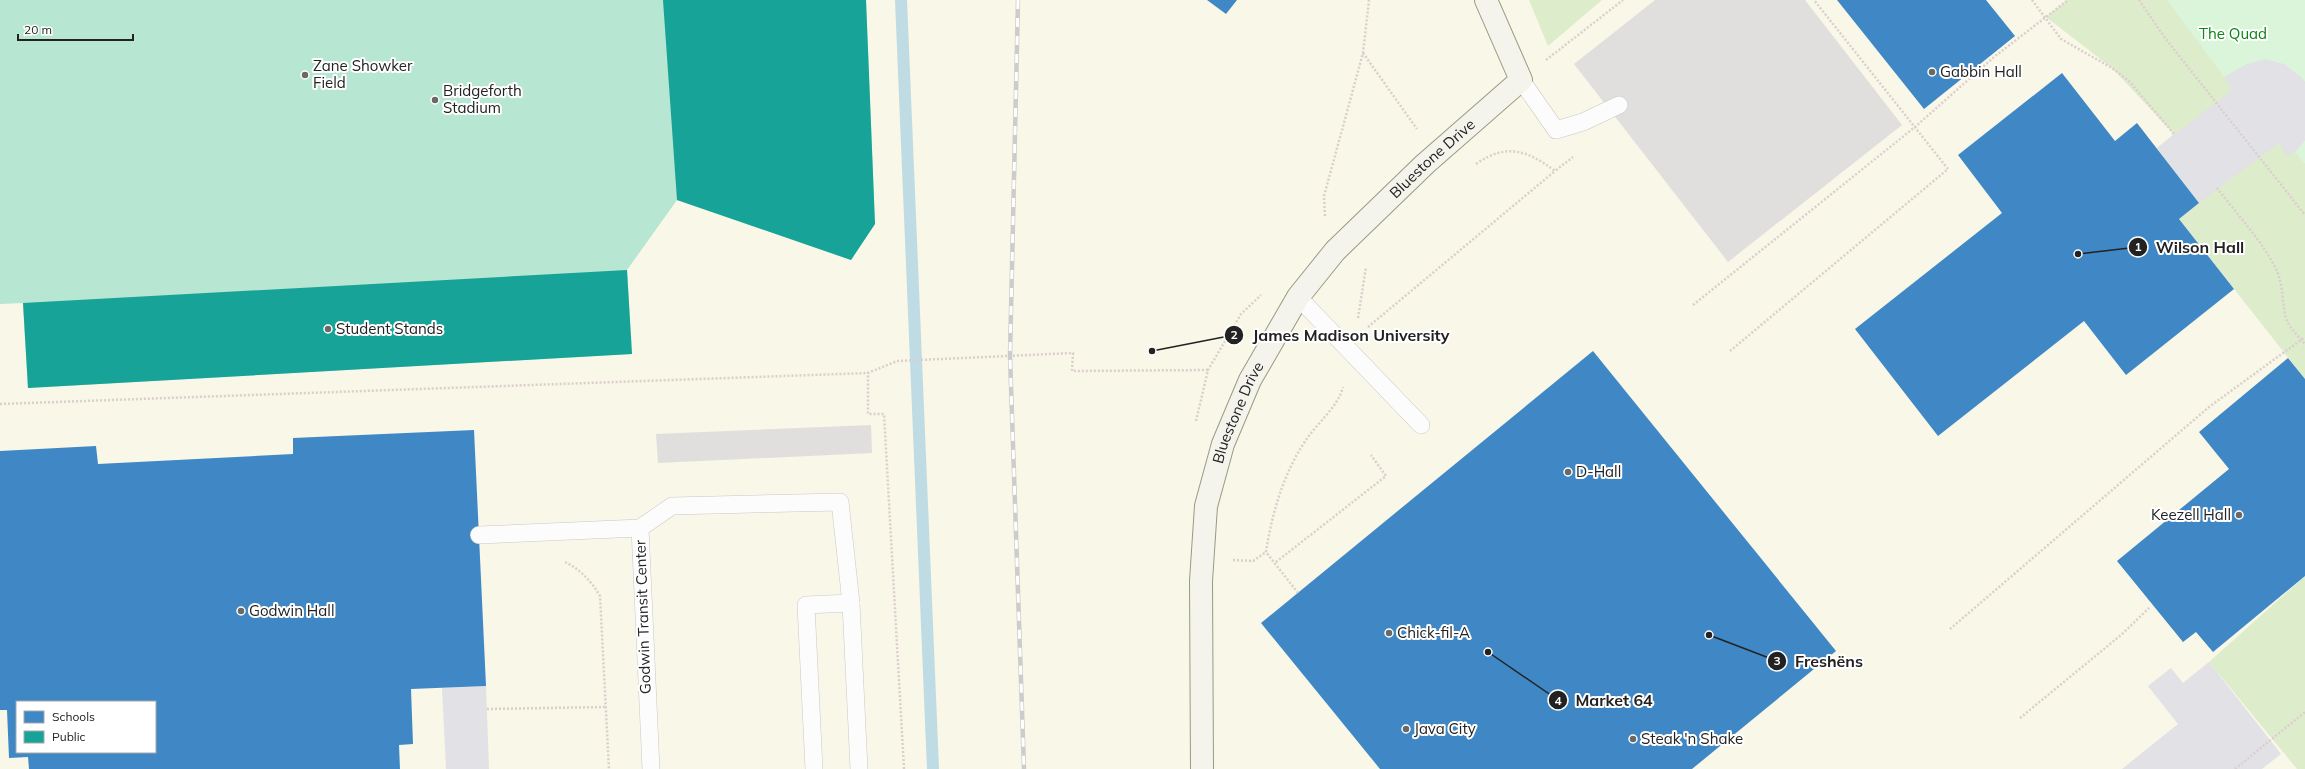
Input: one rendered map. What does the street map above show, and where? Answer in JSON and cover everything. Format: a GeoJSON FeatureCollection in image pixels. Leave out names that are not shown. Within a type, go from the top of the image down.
{"type":"FeatureCollection","features":[{"type":"Feature","properties":{"kind":"street"},"geometry":{"type":"LineString","coordinates":[[1486,0],[1521,80]]}},
{"type":"Feature","properties":{"kind":"street","name":"Bluestone Drive"},"geometry":{"type":"LineString","coordinates":[[1202,769],[1201,581],[1206,506],[1223,444],[1250,380],[1298,297],[1336,251],[1378,208],[1521,80]]}},
{"type":"Feature","properties":{"kind":"lane"},"geometry":{"type":"LineString","coordinates":[[1521,80],[1556,130],[1583,122],[1619,105]]}},
{"type":"Feature","properties":{"kind":"lane"},"geometry":{"type":"LineString","coordinates":[[1298,297],[1353,345],[1421,425]]}},
{"type":"Feature","properties":{"kind":"lane","name":"Godwin Transit Center"},"geometry":{"type":"LineString","coordinates":[[651,769],[640,528],[672,506],[840,502],[851,603]]}},
{"type":"Feature","properties":{"kind":"lane"},"geometry":{"type":"LineString","coordinates":[[479,535],[640,528]]}},
{"type":"Feature","properties":{"kind":"lane"},"geometry":{"type":"LineString","coordinates":[[814,769],[806,605],[851,603],[859,769]]}},
{"type":"Feature","properties":{"kind":"path"},"geometry":{"type":"LineString","coordinates":[[1521,80],[1623,0]]}},
{"type":"Feature","properties":{"kind":"path"},"geometry":{"type":"LineString","coordinates":[[1730,351],[1948,169],[1814,0]]}},
{"type":"Feature","properties":{"kind":"path"},"geometry":{"type":"LineString","coordinates":[[2032,0],[2062,39],[2112,68],[2129,81],[2174,134]]}},
{"type":"Feature","properties":{"kind":"path"},"geometry":{"type":"LineString","coordinates":[[1694,305],[1915,127],[1994,57],[2068,0]]}},
{"type":"Feature","properties":{"kind":"path"},"geometry":{"type":"LineString","coordinates":[[2138,0],[2165,38],[2305,215]]}},
{"type":"Feature","properties":{"kind":"path"},"geometry":{"type":"LineString","coordinates":[[1363,53],[1417,131]]}},
{"type":"Feature","properties":{"kind":"path"},"geometry":{"type":"LineString","coordinates":[[1472,168],[1496,153],[1515,152],[1537,157],[1555,171]]}},
{"type":"Feature","properties":{"kind":"path"},"geometry":{"type":"LineString","coordinates":[[1353,345],[1575,155]]}},
{"type":"Feature","properties":{"kind":"path"},"geometry":{"type":"LineString","coordinates":[[2217,188],[2266,253],[2276,270],[2283,288],[2285,314],[2289,325],[2305,344]]}},
{"type":"Feature","properties":{"kind":"path"},"geometry":{"type":"LineString","coordinates":[[1325,222],[1330,217]]}},
{"type":"Feature","properties":{"kind":"path"},"geometry":{"type":"LineString","coordinates":[[1230,560],[1253,561],[1266,552],[1271,520],[1286,477],[1306,440],[1340,396],[1353,345],[1366,264]]}},
{"type":"Feature","properties":{"kind":"path"},"geometry":{"type":"LineString","coordinates":[[1950,629],[2209,407],[2305,337]]}},
{"type":"Feature","properties":{"kind":"path"},"geometry":{"type":"LineString","coordinates":[[0,404],[868,373],[897,361],[1073,353],[1072,371],[1208,370]]}},
{"type":"Feature","properties":{"kind":"path"},"geometry":{"type":"LineString","coordinates":[[868,373],[868,414],[884,414],[904,769]]}},
{"type":"Feature","properties":{"kind":"path"},"geometry":{"type":"LineString","coordinates":[[1276,562],[1386,476],[1371,455]]}},
{"type":"Feature","properties":{"kind":"path"},"geometry":{"type":"LineString","coordinates":[[1266,552],[1276,562],[1298,593]]}},
{"type":"Feature","properties":{"kind":"path"},"geometry":{"type":"LineString","coordinates":[[564,562],[577,568],[591,581],[600,596],[609,769]]}},
{"type":"Feature","properties":{"kind":"path"},"geometry":{"type":"LineString","coordinates":[[2020,718],[2121,635],[2149,608]]}},
{"type":"Feature","properties":{"kind":"path"},"geometry":{"type":"LineString","coordinates":[[487,709],[606,706]]}},
{"type":"Feature","properties":{"kind":"path"},"geometry":{"type":"LineString","coordinates":[[2236,769],[2305,712]]}},
{"type":"Feature","properties":{"kind":"shaded area"},"geometry":{"type":"Polygon","coordinates":[[[0,0],[2305,0],[2305,769],[0,769],[0,0]]]}},
{"type":"Feature","properties":{"kind":"shaded area"},"geometry":{"type":"Polygon","coordinates":[[[1655,0],[1805,0],[1902,125],[1728,262],[1574,64],[1655,0]]]}},
{"type":"Feature","properties":{"kind":"shaded area"},"geometry":{"type":"Polygon","coordinates":[[[2265,59],[2284,64],[2300,76],[2305,82],[2305,140],[2295,152],[2286,156],[2279,143],[2199,203],[2157,148],[2232,90],[2224,77],[2247,64],[2265,59]]]}},
{"type":"Feature","properties":{"kind":"shaded area"},"geometry":{"type":"Polygon","coordinates":[[[871,425],[872,453],[658,463],[656,434],[871,425]]]}},
{"type":"Feature","properties":{"kind":"shaded area"},"geometry":{"type":"Polygon","coordinates":[[[2209,662],[2281,754],[2262,769],[2122,769],[2178,724],[2148,686],[2171,668],[2183,683],[2209,662]]]}},
{"type":"Feature","properties":{"kind":"shaded area"},"geometry":{"type":"Polygon","coordinates":[[[486,686],[489,769],[446,769],[442,688],[486,686]]]}},
{"type":"Feature","properties":{"kind":"green space","name":"Bridgeforth Stadium"},"geometry":{"type":"Polygon","coordinates":[[[0,0],[866,0],[875,224],[851,260],[677,200],[627,270],[632,354],[28,388],[23,303],[0,304],[0,0]]]}},
{"type":"Feature","properties":{"kind":"green space"},"geometry":{"type":"Polygon","coordinates":[[[1529,0],[1602,0],[1548,46],[1529,0]]]}},
{"type":"Feature","properties":{"kind":"green space"},"geometry":{"type":"Polygon","coordinates":[[[2068,0],[2305,0],[2305,379],[2179,219],[2199,203],[2157,148],[2174,134],[2112,68],[2046,17],[2068,0]]]}},
{"type":"Feature","properties":{"kind":"green space","name":"The Quad"},"geometry":{"type":"Polygon","coordinates":[[[2167,0],[2305,0],[2305,82],[2300,76],[2247,64],[2224,77],[2167,0]]]}},
{"type":"Feature","properties":{"kind":"green space"},"geometry":{"type":"Polygon","coordinates":[[[2305,140],[2305,164],[2295,152],[2305,140]]]}},
{"type":"Feature","properties":{"kind":"green space"},"geometry":{"type":"Polygon","coordinates":[[[2305,576],[2305,769],[2297,769],[2209,662],[2305,576]]]}},
{"type":"Feature","properties":{"kind":"building: Schools"},"geometry":{"type":"Polygon","coordinates":[[[1207,0],[1237,0],[1226,14],[1207,0]]]}},
{"type":"Feature","properties":{"kind":"building: Schools","name":"Gabbin Hall"},"geometry":{"type":"Polygon","coordinates":[[[1837,0],[1986,0],[2015,36],[1924,109],[1837,0]]]}},
{"type":"Feature","properties":{"kind":"building: Schools"},"geometry":{"type":"Polygon","coordinates":[[[2062,73],[2115,141],[2137,123],[2199,203],[2179,219],[2234,289],[2126,375],[2084,321],[1938,436],[1855,329],[2002,213],[1958,155],[2062,73]]]}},
{"type":"Feature","properties":{"kind":"building: Schools","name":"D-Hall"},"geometry":{"type":"Polygon","coordinates":[[[1593,351],[1836,651],[1692,769],[1380,769],[1261,623],[1593,351]]]}},
{"type":"Feature","properties":{"kind":"building: Schools","name":"Keezell Hall"},"geometry":{"type":"Polygon","coordinates":[[[2288,358],[2305,379],[2305,576],[2213,652],[2196,632],[2183,642],[2117,561],[2229,469],[2199,432],[2288,358]]]}},
{"type":"Feature","properties":{"kind":"building: Schools","name":"Godwin Hall"},"geometry":{"type":"Polygon","coordinates":[[[474,430],[486,686],[411,689],[413,744],[399,745],[400,769],[29,769],[28,757],[9,758],[7,710],[0,710],[0,451],[96,446],[98,464],[293,454],[293,438],[474,430]]]}},
{"type":"Feature","properties":{"kind":"building: Public"},"geometry":{"type":"Polygon","coordinates":[[[663,0],[866,0],[875,224],[851,260],[677,200],[663,0]]]}},
{"type":"Feature","properties":{"kind":"building: Public","name":"Student Stands"},"geometry":{"type":"Polygon","coordinates":[[[627,270],[632,354],[28,388],[23,303],[627,270]]]}},
{"type":"Feature","properties":{"kind":"waterway"},"geometry":{"type":"LineString","coordinates":[[901,0],[933,769]]}},
{"type":"Feature","properties":{"kind":"railway"},"geometry":{"type":"LineString","coordinates":[[1018,0],[1010,356],[1024,769]]}},
{"type":"Feature","properties":{"kind":"place","name":"Gabbin Hall"},"geometry":{"type":"Point","coordinates":[1932,72]}},
{"type":"Feature","properties":{"kind":"place","name":"Zane Showker Field"},"geometry":{"type":"Point","coordinates":[305,75]}},
{"type":"Feature","properties":{"kind":"place","name":"Bridgeforth Stadium"},"geometry":{"type":"Point","coordinates":[435,100]}},
{"type":"Feature","properties":{"kind":"place","name":"Wilson Hall"},"geometry":{"type":"Point","coordinates":[2078,254]}},
{"type":"Feature","properties":{"kind":"place","name":"Student Stands"},"geometry":{"type":"Point","coordinates":[328,329]}},
{"type":"Feature","properties":{"kind":"place","name":"James Madison University"},"geometry":{"type":"Point","coordinates":[1152,351]}},
{"type":"Feature","properties":{"kind":"place","name":"D-Hall"},"geometry":{"type":"Point","coordinates":[1568,472]}},
{"type":"Feature","properties":{"kind":"place","name":"Keezell Hall"},"geometry":{"type":"Point","coordinates":[2239,515]}},
{"type":"Feature","properties":{"kind":"place","name":"Godwin Hall"},"geometry":{"type":"Point","coordinates":[241,611]}},
{"type":"Feature","properties":{"kind":"place","name":"Chick-fil-A"},"geometry":{"type":"Point","coordinates":[1389,633]}},
{"type":"Feature","properties":{"kind":"place","name":"Freshëns"},"geometry":{"type":"Point","coordinates":[1709,635]}},
{"type":"Feature","properties":{"kind":"place","name":"Market 64"},"geometry":{"type":"Point","coordinates":[1488,652]}},
{"type":"Feature","properties":{"kind":"place","name":"Java City"},"geometry":{"type":"Point","coordinates":[1406,729]}},
{"type":"Feature","properties":{"kind":"place","name":"Steak 'n Shake"},"geometry":{"type":"Point","coordinates":[1633,739]}}]}
